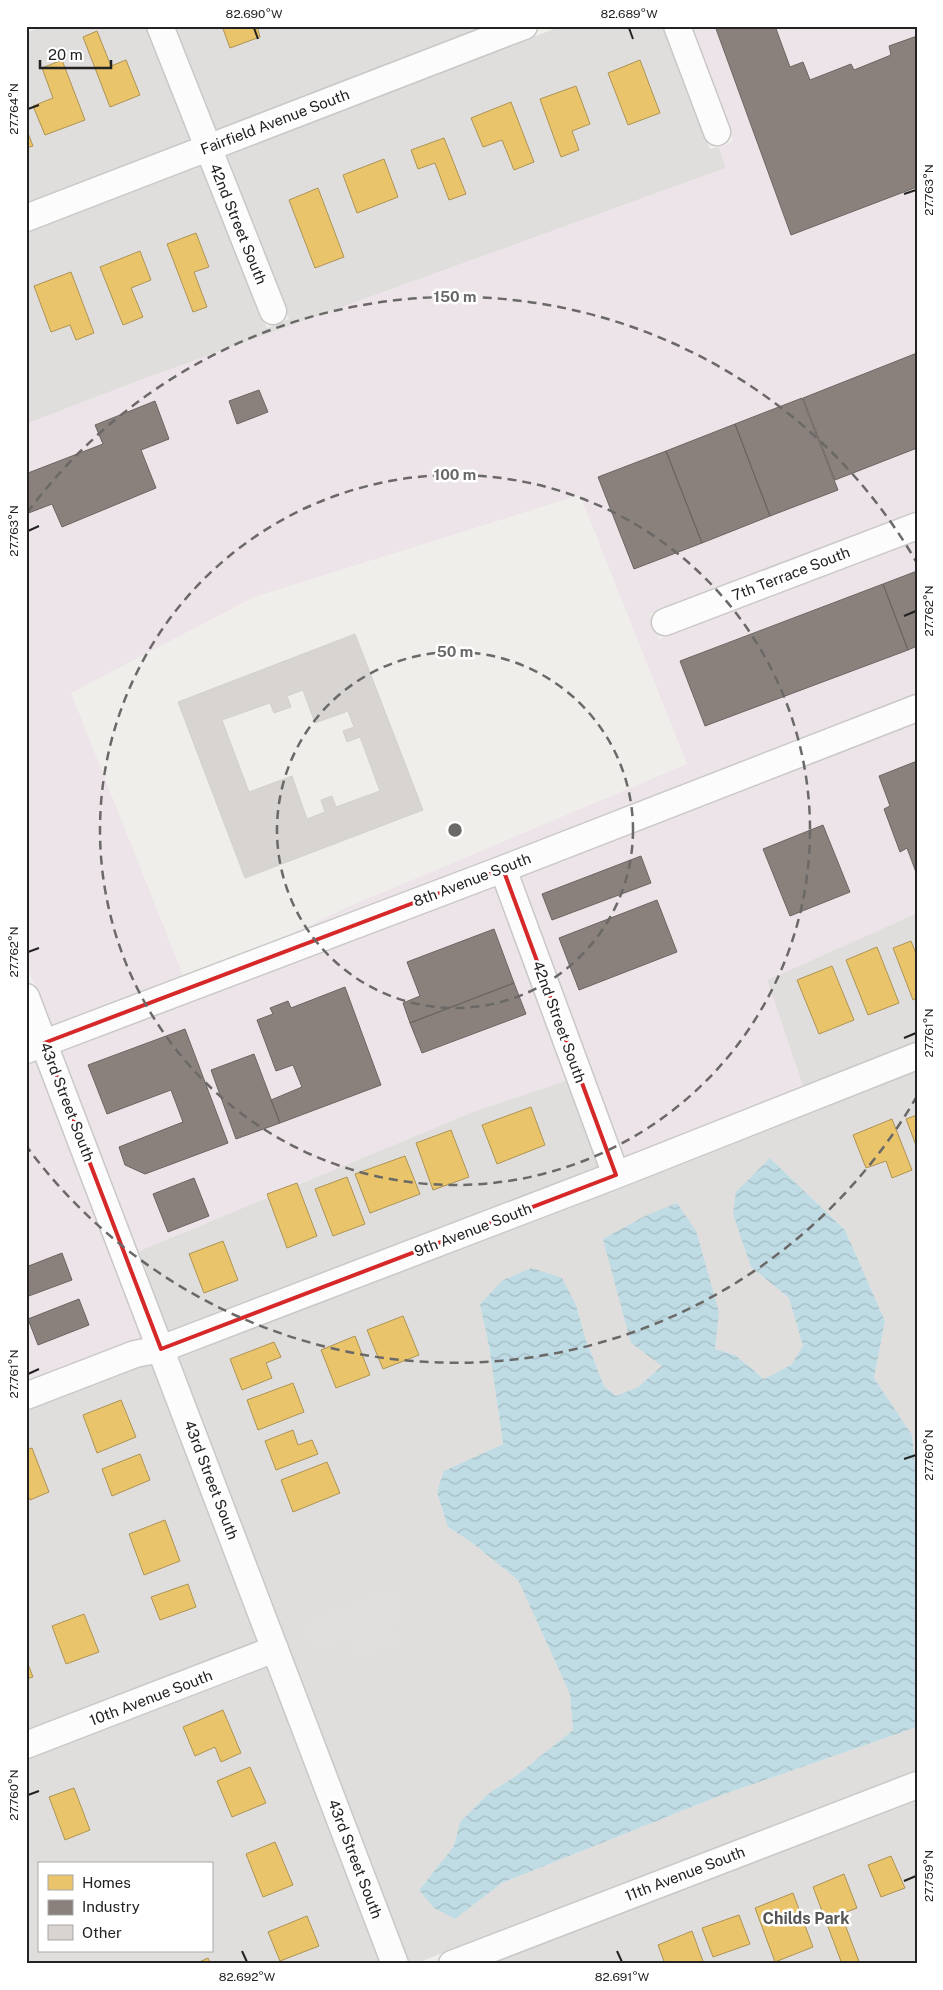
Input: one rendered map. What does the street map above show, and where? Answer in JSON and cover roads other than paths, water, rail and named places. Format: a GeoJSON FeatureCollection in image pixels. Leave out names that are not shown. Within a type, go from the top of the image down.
{"type":"FeatureCollection","features":[{"type":"Feature","properties":{"kind":"street","name":"42nd Street South"},"geometry":{"type":"LineString","coordinates":[[160,26],[273,311]]}},
{"type":"Feature","properties":{"kind":"street","name":"Fairfield Avenue South"},"geometry":{"type":"LineString","coordinates":[[26,218],[524,26]]}},
{"type":"Feature","properties":{"kind":"street"},"geometry":{"type":"LineString","coordinates":[[677,26],[717,132]]}},
{"type":"Feature","properties":{"kind":"street","name":"7th Terrace South"},"geometry":{"type":"LineString","coordinates":[[665,622],[917,526]]}},
{"type":"Feature","properties":{"kind":"street","name":"8th Avenue South"},"geometry":{"type":"LineString","coordinates":[[35,1046],[503,869],[917,708]]}},
{"type":"Feature","properties":{"kind":"street","name":"42nd Street South"},"geometry":{"type":"LineString","coordinates":[[503,869],[616,1175]]}},
{"type":"Feature","properties":{"kind":"street","name":"43rd Street South"},"geometry":{"type":"LineString","coordinates":[[26,997],[35,1046],[161,1350],[395,1964]]}},
{"type":"Feature","properties":{"kind":"street","name":"9th Avenue South"},"geometry":{"type":"LineString","coordinates":[[26,1396],[135,1354],[161,1350],[616,1175],[917,1056]]}},
{"type":"Feature","properties":{"kind":"street","name":"10th Avenue South"},"geometry":{"type":"LineString","coordinates":[[26,1745],[275,1649]]}},
{"type":"Feature","properties":{"kind":"street","name":"11th Avenue South"},"geometry":{"type":"LineString","coordinates":[[452,1964],[917,1784]]}},
{"type":"Feature","properties":{"kind":"water"},"geometry":{"type":"Polygon","coordinates":[[[770,1158],[845,1230],[885,1321],[874,1378],[912,1435],[917,1485],[917,1727],[719,1796],[502,1883],[455,1919],[434,1908],[419,1890],[454,1846],[460,1822],[488,1794],[517,1775],[573,1730],[570,1694],[518,1580],[471,1542],[448,1527],[437,1492],[444,1471],[503,1444],[489,1346],[480,1304],[503,1280],[532,1268],[562,1278],[576,1305],[586,1340],[604,1386],[616,1396],[638,1387],[662,1366],[631,1343],[603,1239],[647,1215],[677,1203],[696,1231],[719,1312],[715,1349],[735,1355],[764,1379],[791,1365],[803,1346],[789,1298],[751,1267],[733,1214],[736,1192],[770,1158]]]}},
{"type":"Feature","properties":{"kind":"district","name":"Childs Park"},"geometry":{"type":"Point","coordinates":[806,1918]}}]}
